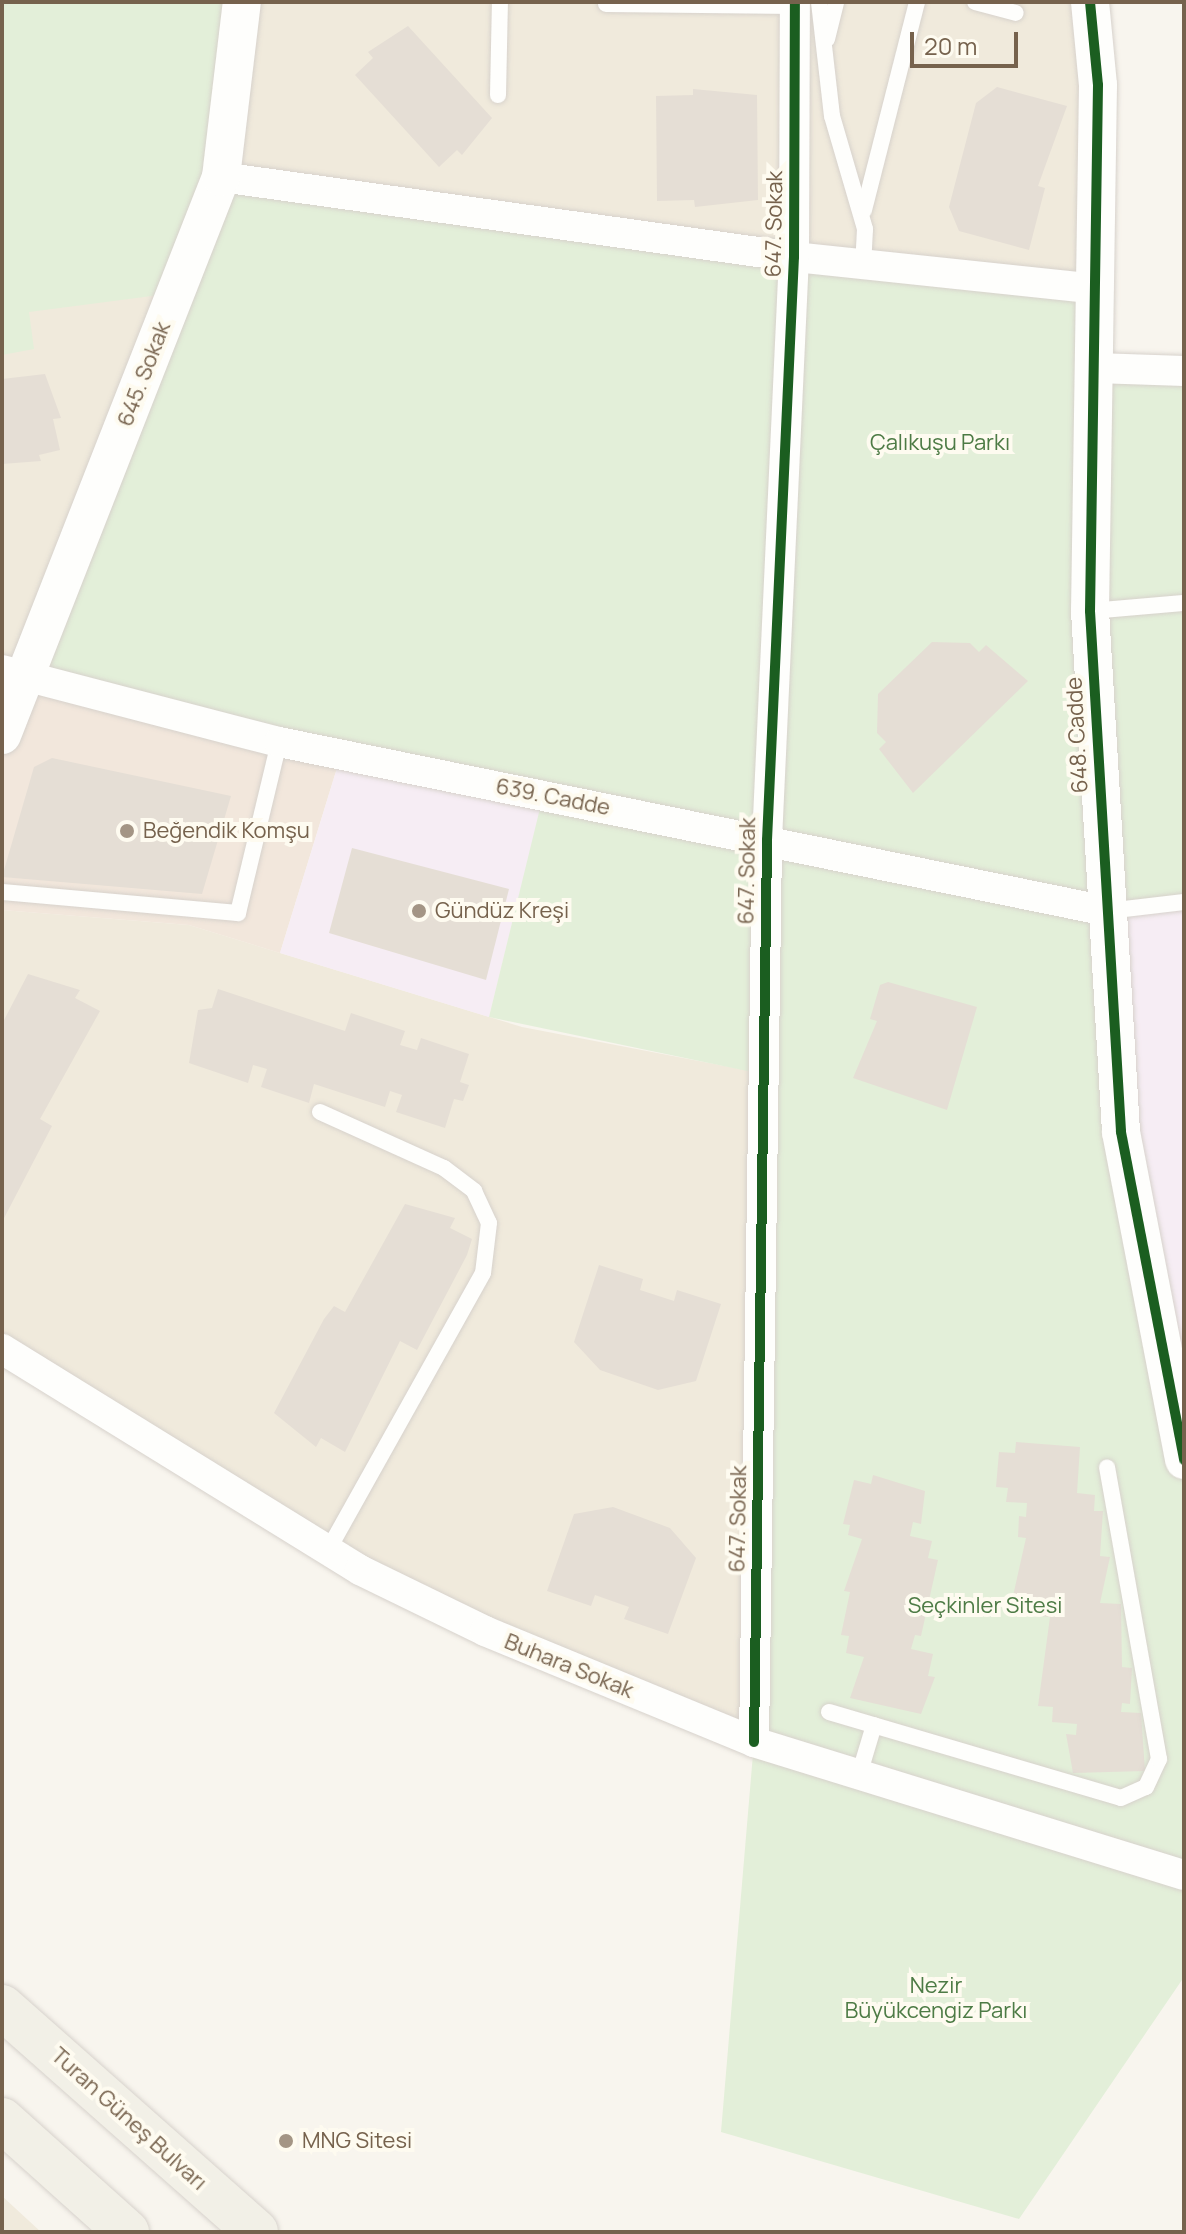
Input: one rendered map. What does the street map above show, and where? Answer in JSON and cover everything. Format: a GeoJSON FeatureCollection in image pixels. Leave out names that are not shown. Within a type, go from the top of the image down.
{"type":"FeatureCollection","features":[{"type":"Feature","properties":{"kind":"main road","name":"Turan Güneş Bulvarı"},"geometry":{"type":"LineString","coordinates":[[2,2007],[256,2232]]}},
{"type":"Feature","properties":{"kind":"main road"},"geometry":{"type":"LineString","coordinates":[[2,2120],[127,2232]]}},
{"type":"Feature","properties":{"kind":"street","name":"645. Sokak"},"geometry":{"type":"LineString","coordinates":[[2,735],[13,674],[221,177],[242,2]]}},
{"type":"Feature","properties":{"kind":"street","name":"648. Cadde"},"geometry":{"type":"LineString","coordinates":[[1090,2],[1098,85],[1098,289],[1090,611],[1121,1132],[1184,1460]]}},
{"type":"Feature","properties":{"kind":"street","name":"647. Sokak"},"geometry":{"type":"LineString","coordinates":[[754,1742],[767,840],[803,3]]}},
{"type":"Feature","properties":{"kind":"street"},"geometry":{"type":"LineString","coordinates":[[221,177],[794,257],[1098,289]]}},
{"type":"Feature","properties":{"kind":"street"},"geometry":{"type":"LineString","coordinates":[[1096,368],[1184,371]]}},
{"type":"Feature","properties":{"kind":"street","name":"639. Cadde"},"geometry":{"type":"LineString","coordinates":[[13,674],[279,742],[1107,911]]}},
{"type":"Feature","properties":{"kind":"street","name":"Buhara Sokak"},"geometry":{"type":"LineString","coordinates":[[2,1349],[328,1550],[485,1631],[754,1742],[1184,1875]]}},
{"type":"Feature","properties":{"kind":"lane"},"geometry":{"type":"LineString","coordinates":[[498,95],[500,2]]}},
{"type":"Feature","properties":{"kind":"lane"},"geometry":{"type":"LineString","coordinates":[[824,50],[836,2]]}},
{"type":"Feature","properties":{"kind":"lane"},"geometry":{"type":"LineString","coordinates":[[863,265],[863,215],[917,2]]}},
{"type":"Feature","properties":{"kind":"lane"},"geometry":{"type":"LineString","coordinates":[[975,2],[1016,13]]}},
{"type":"Feature","properties":{"kind":"lane"},"geometry":{"type":"LineString","coordinates":[[606,4],[803,3],[824,50],[832,116],[863,215]]}},
{"type":"Feature","properties":{"kind":"lane"},"geometry":{"type":"LineString","coordinates":[[1090,611],[1184,603]]}},
{"type":"Feature","properties":{"kind":"lane"},"geometry":{"type":"LineString","coordinates":[[2,892],[238,913],[279,742]]}},
{"type":"Feature","properties":{"kind":"lane"},"geometry":{"type":"LineString","coordinates":[[1107,911],[1184,902]]}},
{"type":"Feature","properties":{"kind":"lane"},"geometry":{"type":"LineString","coordinates":[[320,1112],[444,1168],[474,1191],[489,1223],[483,1273],[328,1550]]}},
{"type":"Feature","properties":{"kind":"lane"},"geometry":{"type":"LineString","coordinates":[[829,1712],[1121,1798],[1146,1787],[1159,1759],[1107,1468]]}},
{"type":"Feature","properties":{"kind":"lane"},"geometry":{"type":"LineString","coordinates":[[859,1775],[874,1725]]}},
{"type":"Feature","properties":{"kind":"shaded area"},"geometry":{"type":"Polygon","coordinates":[[[2,2],[1090,2],[1098,289],[2,735],[2,2]]]}},
{"type":"Feature","properties":{"kind":"shaded area"},"geometry":{"type":"Polygon","coordinates":[[[24,679],[341,755],[280,953],[189,925],[2,910],[2,735],[24,679]]]}},
{"type":"Feature","properties":{"kind":"shaded area"},"geometry":{"type":"Polygon","coordinates":[[[341,755],[544,795],[489,1017],[280,953],[341,755]]]}},
{"type":"Feature","properties":{"kind":"shaded area"},"geometry":{"type":"Polygon","coordinates":[[[1184,902],[1184,1460],[1107,911],[1184,902]]]}},
{"type":"Feature","properties":{"kind":"shaded area"},"geometry":{"type":"Polygon","coordinates":[[[2,910],[189,925],[522,1027],[766,1074],[754,1742],[485,1631],[2,1349],[2,910]]]}},
{"type":"Feature","properties":{"kind":"shaded area"},"geometry":{"type":"Polygon","coordinates":[[[2,2196],[41,2232],[2,2232],[2,2196]]]}},
{"type":"Feature","properties":{"kind":"green space"},"geometry":{"type":"Polygon","coordinates":[[[2,2],[242,2],[221,176],[1098,289],[1096,367],[1184,371],[1184,902],[1108,911],[1184,1460],[1184,1977],[1019,2219],[721,2132],[754,1742],[766,1075],[489,1017],[543,796],[24,679],[175,293],[29,312],[34,349],[2,355],[2,2]]]}},
{"type":"Feature","properties":{"kind":"building"},"geometry":{"type":"Polygon","coordinates":[[[408,26],[492,118],[462,155],[457,150],[439,167],[355,75],[373,58],[368,52],[408,26]]]}},
{"type":"Feature","properties":{"kind":"building"},"geometry":{"type":"Polygon","coordinates":[[[997,87],[1067,106],[1038,186],[1045,188],[1029,250],[959,231],[949,207],[976,103],[997,87]]]}},
{"type":"Feature","properties":{"kind":"building"},"geometry":{"type":"Polygon","coordinates":[[[693,89],[757,95],[758,200],[695,207],[694,200],[657,201],[656,96],[693,95],[693,89]]]}},
{"type":"Feature","properties":{"kind":"building"},"geometry":{"type":"Polygon","coordinates":[[[45,374],[61,418],[53,419],[60,450],[39,455],[41,461],[2,464],[2,379],[45,374]]]}},
{"type":"Feature","properties":{"kind":"building"},"geometry":{"type":"Polygon","coordinates":[[[932,642],[970,643],[979,652],[986,645],[1028,681],[913,793],[879,749],[886,742],[877,733],[878,694],[932,642]]]}},
{"type":"Feature","properties":{"kind":"building"},"geometry":{"type":"Polygon","coordinates":[[[52,758],[231,796],[202,894],[2,877],[34,767],[52,758]]]}},
{"type":"Feature","properties":{"kind":"building","name":"Gündüz Kreşi"},"geometry":{"type":"Polygon","coordinates":[[[352,848],[509,889],[486,980],[329,933],[352,848]]]}},
{"type":"Feature","properties":{"kind":"building"},"geometry":{"type":"Polygon","coordinates":[[[28,974],[80,990],[75,998],[100,1011],[40,1119],[52,1126],[2,1222],[2,1024],[28,974]]]}},
{"type":"Feature","properties":{"kind":"building"},"geometry":{"type":"Polygon","coordinates":[[[888,982],[977,1007],[947,1110],[853,1078],[877,1021],[870,1019],[880,985],[888,982]]]}},
{"type":"Feature","properties":{"kind":"building"},"geometry":{"type":"Polygon","coordinates":[[[218,989],[345,1031],[351,1013],[405,1031],[400,1045],[417,1050],[421,1038],[469,1054],[460,1082],[469,1085],[463,1101],[454,1099],[445,1128],[396,1112],[402,1095],[390,1091],[385,1107],[314,1084],[309,1103],[261,1087],[267,1069],[253,1065],[248,1083],[189,1063],[198,1010],[212,1008],[218,989]]]}},
{"type":"Feature","properties":{"kind":"building"},"geometry":{"type":"Polygon","coordinates":[[[405,1204],[455,1218],[450,1228],[472,1239],[467,1255],[417,1350],[400,1341],[345,1452],[321,1438],[316,1447],[274,1413],[324,1319],[334,1306],[345,1312],[405,1204]]]}},
{"type":"Feature","properties":{"kind":"building"},"geometry":{"type":"Polygon","coordinates":[[[599,1265],[643,1279],[640,1290],[674,1301],[677,1290],[721,1304],[696,1381],[658,1390],[600,1370],[574,1342],[599,1265]]]}},
{"type":"Feature","properties":{"kind":"building"},"geometry":{"type":"Polygon","coordinates":[[[1016,1442],[1080,1447],[1077,1493],[1095,1495],[1094,1511],[1103,1511],[1100,1556],[1110,1557],[1100,1603],[1121,1604],[1122,1667],[1132,1668],[1130,1704],[1122,1703],[1121,1712],[1141,1713],[1145,1771],[1073,1773],[1066,1734],[1076,1735],[1077,1724],[1052,1722],[1053,1707],[1038,1706],[1050,1617],[1029,1615],[1030,1597],[1013,1596],[1026,1538],[1018,1537],[1019,1516],[1026,1517],[1027,1503],[1006,1502],[1008,1488],[996,1487],[999,1452],[1015,1453],[1016,1442]]]}},
{"type":"Feature","properties":{"kind":"building"},"geometry":{"type":"Polygon","coordinates":[[[873,1475],[925,1491],[921,1524],[913,1522],[910,1536],[932,1541],[928,1558],[938,1560],[921,1636],[915,1635],[911,1649],[933,1654],[928,1676],[935,1677],[921,1714],[850,1698],[864,1657],[846,1653],[849,1636],[841,1635],[850,1592],[844,1591],[862,1539],[848,1535],[850,1525],[843,1524],[854,1480],[871,1484],[873,1475]]]}},
{"type":"Feature","properties":{"kind":"building"},"geometry":{"type":"Polygon","coordinates":[[[613,1507],[670,1528],[696,1558],[668,1634],[624,1619],[629,1607],[595,1595],[591,1606],[547,1591],[574,1514],[613,1507]]]}},
{"type":"Feature","properties":{"kind":"cycle path"},"geometry":{"type":"LineString","coordinates":[[754,1742],[767,840],[794,257],[795,2]]}},
{"type":"Feature","properties":{"kind":"cycle path"},"geometry":{"type":"LineString","coordinates":[[1090,2],[1098,85],[1090,611],[1121,1132],[1184,1460]]}},
{"type":"Feature","properties":{"kind":"place","name":"Beğendik Komşu"},"geometry":{"type":"Point","coordinates":[127,831]}},
{"type":"Feature","properties":{"kind":"place","name":"Gündüz Kreşi"},"geometry":{"type":"Point","coordinates":[419,911]}},
{"type":"Feature","properties":{"kind":"place","name":"MNG Sitesi"},"geometry":{"type":"Point","coordinates":[286,2141]}},
{"type":"Feature","properties":{"kind":"park label","name":"Çalıkuşu Parkı"},"geometry":{"type":"Point","coordinates":[940,443]}},
{"type":"Feature","properties":{"kind":"park label","name":"Seçkinler Sitesi"},"geometry":{"type":"Point","coordinates":[985,1606]}},
{"type":"Feature","properties":{"kind":"park label","name":"Nezir Büyükcengiz Parkı"},"geometry":{"type":"Point","coordinates":[936,1998]}}]}
